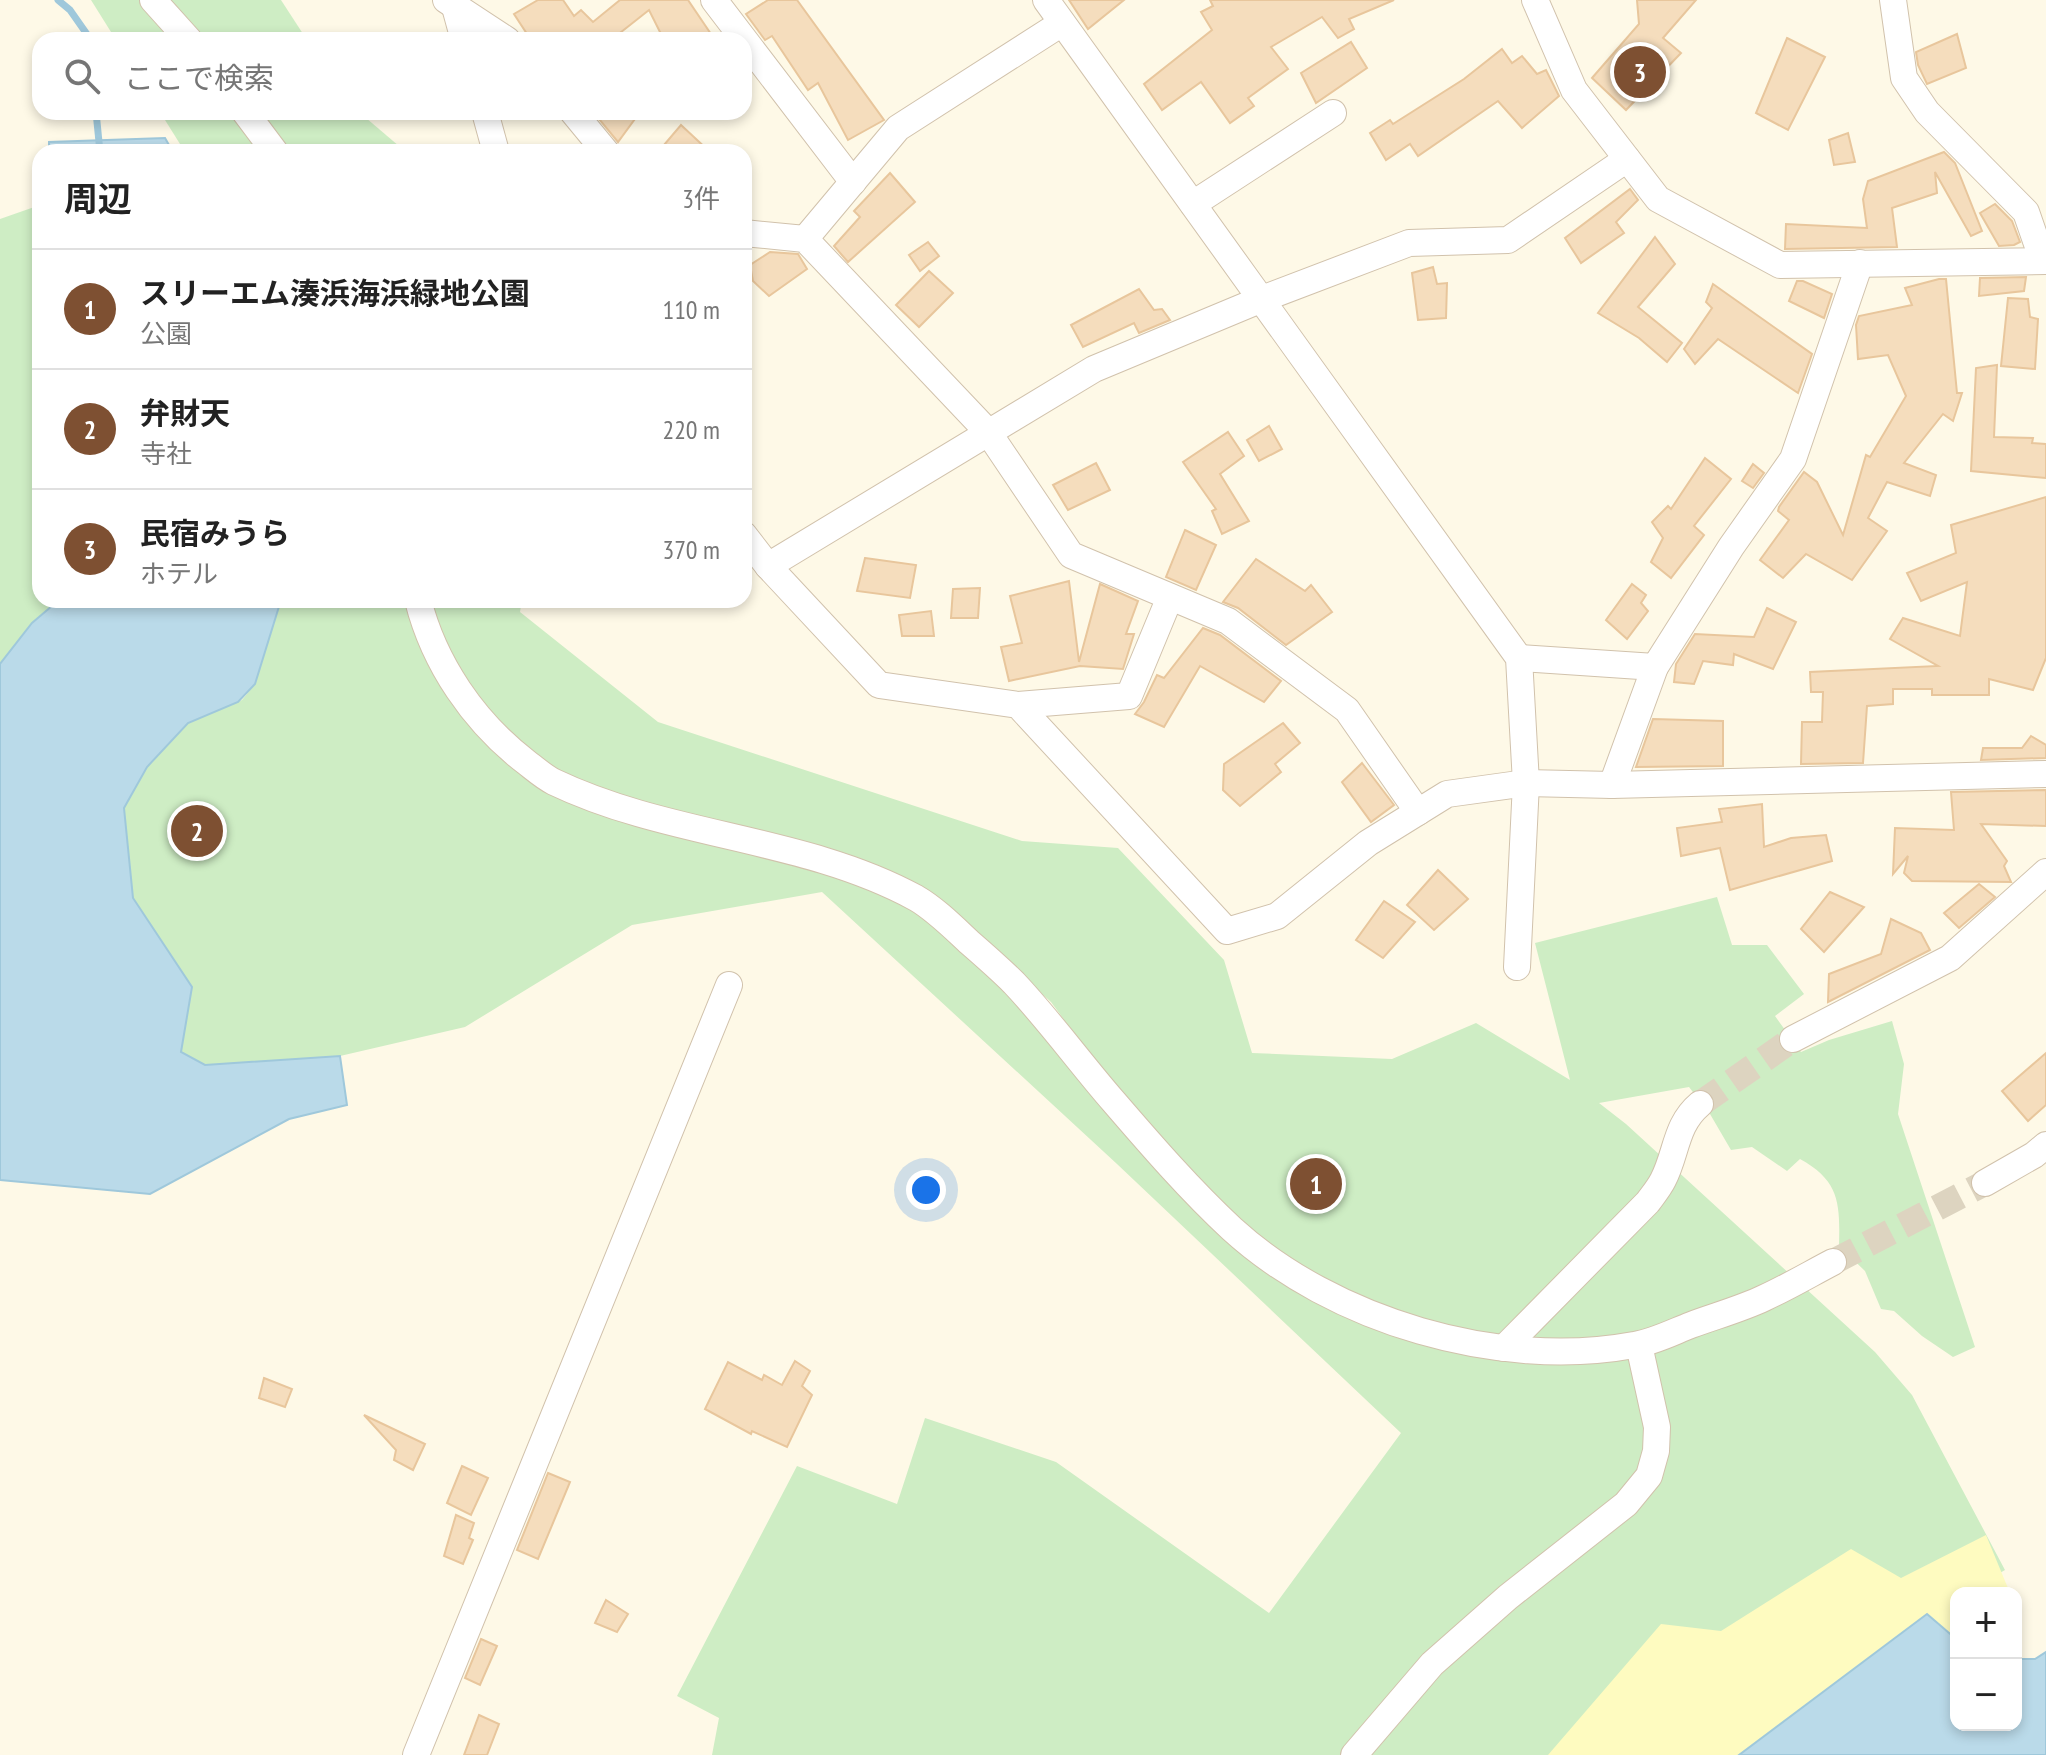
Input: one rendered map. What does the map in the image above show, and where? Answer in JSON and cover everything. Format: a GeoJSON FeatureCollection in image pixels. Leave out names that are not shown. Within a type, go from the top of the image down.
{"type":"FeatureCollection","features":[{"type":"Feature","properties":{"kind":"street"},"geometry":{"type":"LineString","coordinates":[[153,0],[182,32]]}},
{"type":"Feature","properties":{"kind":"street"},"geometry":{"type":"LineString","coordinates":[[714,0],[738,32]]}},
{"type":"Feature","properties":{"kind":"street"},"geometry":{"type":"LineString","coordinates":[[1046,0],[1519,658],[1526,783],[1517,967]]}},
{"type":"Feature","properties":{"kind":"street"},"geometry":{"type":"LineString","coordinates":[[1535,0],[1574,90],[1658,199],[1780,265],[2045,261],[2026,212],[1927,112],[1904,78],[1893,0]]}},
{"type":"Feature","properties":{"kind":"street"},"geometry":{"type":"LineString","coordinates":[[460,2],[463,32]]}},
{"type":"Feature","properties":{"kind":"street"},"geometry":{"type":"LineString","coordinates":[[460,2],[497,32]]}},
{"type":"Feature","properties":{"kind":"street"},"geometry":{"type":"LineString","coordinates":[[805,239],[898,128],[1062,23]]}},
{"type":"Feature","properties":{"kind":"street"},"geometry":{"type":"LineString","coordinates":[[752,50],[853,182]]}},
{"type":"Feature","properties":{"kind":"street"},"geometry":{"type":"LineString","coordinates":[[1193,204],[1333,113]]}},
{"type":"Feature","properties":{"kind":"street"},"geometry":{"type":"LineString","coordinates":[[251,120],[269,144]]}},
{"type":"Feature","properties":{"kind":"street"},"geometry":{"type":"LineString","coordinates":[[487,120],[494,144]]}},
{"type":"Feature","properties":{"kind":"street"},"geometry":{"type":"LineString","coordinates":[[580,120],[599,144]]}},
{"type":"Feature","properties":{"kind":"street"},"geometry":{"type":"LineString","coordinates":[[768,566],[1094,369],[1262,299],[1409,243],[1508,240],[1627,159]]}},
{"type":"Feature","properties":{"kind":"street"},"geometry":{"type":"LineString","coordinates":[[752,234],[805,239],[988,432],[1071,555],[1228,621],[1347,710],[1418,812]]}},
{"type":"Feature","properties":{"kind":"street"},"geometry":{"type":"LineString","coordinates":[[1612,785],[1655,667],[1731,547],[1793,459],[1860,263]]}},
{"type":"Feature","properties":{"kind":"street"},"geometry":{"type":"LineString","coordinates":[[752,545],[879,685],[1018,705],[1129,696],[1170,597]]}},
{"type":"Feature","properties":{"kind":"street"},"geometry":{"type":"LineString","coordinates":[[420,608],[435,648],[476,715],[512,751],[550,781],[602,801],[715,835],[841,865],[920,901],[952,926],[1014,984],[1114,1103],[1232,1229],[1271,1260],[1340,1300],[1412,1330],[1504,1348],[1560,1351],[1639,1345],[1760,1300],[1833,1262]]}},
{"type":"Feature","properties":{"kind":"street"},"geometry":{"type":"LineString","coordinates":[[1519,658],[1655,667]]}},
{"type":"Feature","properties":{"kind":"street"},"geometry":{"type":"LineString","coordinates":[[1018,705],[1227,931],[1277,916],[1368,843],[1447,794],[1526,783],[1612,785],[2046,774]]}},
{"type":"Feature","properties":{"kind":"street"},"geometry":{"type":"LineString","coordinates":[[1793,1039],[1950,958],[2046,872]]}},
{"type":"Feature","properties":{"kind":"street"},"geometry":{"type":"LineString","coordinates":[[416,1755],[729,985]]}},
{"type":"Feature","properties":{"kind":"street"},"geometry":{"type":"LineString","coordinates":[[1504,1348],[1648,1202],[1664,1179],[1679,1131],[1700,1104]]}},
{"type":"Feature","properties":{"kind":"street"},"geometry":{"type":"LineString","coordinates":[[1985,1183],[2042,1156]]}},
{"type":"Feature","properties":{"kind":"street"},"geometry":{"type":"LineString","coordinates":[[1354,1755],[1432,1664],[1508,1597],[1626,1504],[1649,1476],[1656,1451],[1657,1427],[1639,1345]]}},
{"type":"Feature","properties":{"kind":"green space"},"geometry":{"type":"Polygon","coordinates":[[[91,0],[281,0],[302,32],[111,32],[91,0]]]}},
{"type":"Feature","properties":{"kind":"green space"},"geometry":{"type":"Polygon","coordinates":[[[165,120],[368,120],[397,144],[180,144],[165,120]]]}},
{"type":"Feature","properties":{"kind":"green space"},"geometry":{"type":"Polygon","coordinates":[[[32,208],[32,608],[50,608],[32,623],[0,664],[0,219],[32,208]]]}},
{"type":"Feature","properties":{"kind":"green space"},"geometry":{"type":"Polygon","coordinates":[[[279,608],[521,608],[520,612],[658,722],[1022,841],[1118,848],[1224,960],[1252,1053],[1392,1059],[1476,1023],[1570,1080],[1535,943],[1717,897],[1732,945],[1767,945],[1804,994],[1775,1016],[1801,1052],[1892,1021],[1904,1064],[1898,1114],[1975,1347],[1953,1357],[1922,1336],[1894,1311],[1881,1309],[1865,1271],[1839,1246],[1835,1195],[1813,1167],[1800,1159],[1787,1171],[1752,1147],[1731,1150],[1710,1114],[1689,1087],[1599,1103],[1626,1124],[1875,1352],[1912,1395],[2005,1570],[1975,1587],[1950,1587],[1950,1597],[1739,1755],[712,1755],[719,1718],[677,1696],[797,1466],[897,1504],[925,1418],[1056,1462],[1269,1613],[1401,1433],[1117,1164],[822,892],[632,925],[465,1027],[340,1056],[205,1065],[180,1051],[192,987],[133,898],[124,808],[147,767],[188,723],[242,700],[255,684],[279,608]],[[948,909],[1135,1116],[1051,1002],[948,909]]]}},
{"type":"Feature","properties":{"kind":"sand"},"geometry":{"type":"Polygon","coordinates":[[[1986,1535],[2008,1587],[1950,1587],[1950,1692],[1861,1755],[1548,1755],[1661,1624],[1721,1631],[1851,1549],[1901,1578],[1986,1535]]]}},
{"type":"Feature","properties":{"kind":"water"},"geometry":{"type":"Polygon","coordinates":[[[165,138],[168,144],[49,144],[165,138]]]}},
{"type":"Feature","properties":{"kind":"water"},"geometry":{"type":"Polygon","coordinates":[[[50,608],[279,608],[255,684],[238,702],[188,723],[147,767],[124,808],[133,898],[192,987],[181,1052],[205,1065],[340,1056],[347,1105],[289,1119],[150,1194],[0,1180],[0,664],[32,623],[50,608]]]}},
{"type":"Feature","properties":{"kind":"water"},"geometry":{"type":"Polygon","coordinates":[[[1927,1614],[1950,1634],[1950,1731],[2022,1731],[2022,1659],[2035,1659],[2046,1652],[2046,1755],[1739,1755],[1927,1614]]]}},
{"type":"Feature","properties":{"kind":"building"},"geometry":{"type":"Polygon","coordinates":[[[538,0],[563,0],[574,16],[581,10],[593,22],[620,0],[688,0],[710,32],[660,32],[649,10],[621,32],[526,32],[514,14],[538,0]]]}},
{"type":"Feature","properties":{"kind":"building"},"geometry":{"type":"Polygon","coordinates":[[[768,0],[797,0],[884,120],[848,140],[818,83],[808,90],[772,36],[765,40],[746,14],[768,0]]]}},
{"type":"Feature","properties":{"kind":"building"},"geometry":{"type":"Polygon","coordinates":[[[1069,0],[1124,0],[1088,29],[1069,0]]]}},
{"type":"Feature","properties":{"kind":"building"},"geometry":{"type":"Polygon","coordinates":[[[1210,0],[1394,0],[1349,19],[1354,29],[1338,38],[1322,17],[1271,47],[1288,69],[1248,98],[1254,106],[1230,123],[1201,82],[1162,110],[1144,84],[1212,30],[1201,12],[1213,6],[1210,0]]]}},
{"type":"Feature","properties":{"kind":"building"},"geometry":{"type":"Polygon","coordinates":[[[1637,0],[1696,0],[1663,38],[1681,53],[1626,110],[1592,78],[1639,24],[1637,0]]]}},
{"type":"Feature","properties":{"kind":"building"},"geometry":{"type":"Polygon","coordinates":[[[1957,34],[1966,68],[1927,84],[1916,52],[1957,34]]]}},
{"type":"Feature","properties":{"kind":"building"},"geometry":{"type":"Polygon","coordinates":[[[1787,38],[1825,57],[1788,130],[1756,113],[1787,38]]]}},
{"type":"Feature","properties":{"kind":"building"},"geometry":{"type":"Polygon","coordinates":[[[1351,42],[1367,68],[1316,103],[1301,73],[1351,42]]]}},
{"type":"Feature","properties":{"kind":"building"},"geometry":{"type":"Polygon","coordinates":[[[1502,49],[1512,63],[1522,56],[1537,74],[1546,70],[1559,96],[1522,128],[1498,101],[1418,156],[1410,144],[1386,160],[1370,133],[1390,120],[1393,124],[1464,79],[1502,49]]]}},
{"type":"Feature","properties":{"kind":"building"},"geometry":{"type":"Polygon","coordinates":[[[600,120],[634,120],[618,142],[600,120]]]}},
{"type":"Feature","properties":{"kind":"building"},"geometry":{"type":"Polygon","coordinates":[[[681,125],[701,144],[665,144],[681,125]]]}},
{"type":"Feature","properties":{"kind":"building"},"geometry":{"type":"Polygon","coordinates":[[[1848,133],[1855,162],[1834,165],[1829,140],[1848,133]]]}},
{"type":"Feature","properties":{"kind":"building"},"geometry":{"type":"Polygon","coordinates":[[[1944,152],[1955,163],[1982,231],[1971,236],[1935,172],[1937,193],[1892,208],[1897,247],[1785,249],[1786,224],[1867,228],[1863,199],[1868,181],[1944,152]]]}},
{"type":"Feature","properties":{"kind":"building"},"geometry":{"type":"Polygon","coordinates":[[[890,173],[915,202],[848,262],[834,246],[860,217],[854,211],[890,173]]]}},
{"type":"Feature","properties":{"kind":"building"},"geometry":{"type":"Polygon","coordinates":[[[1630,189],[1638,200],[1616,222],[1624,233],[1581,263],[1565,238],[1630,189]]]}},
{"type":"Feature","properties":{"kind":"building"},"geometry":{"type":"Polygon","coordinates":[[[1995,204],[2012,221],[2020,242],[1999,246],[1980,213],[1995,204]]]}},
{"type":"Feature","properties":{"kind":"building"},"geometry":{"type":"Polygon","coordinates":[[[1655,237],[1675,264],[1638,307],[1682,343],[1667,362],[1639,338],[1598,313],[1655,237]]]}},
{"type":"Feature","properties":{"kind":"building"},"geometry":{"type":"Polygon","coordinates":[[[928,242],[939,256],[920,271],[909,255],[928,242]]]}},
{"type":"Feature","properties":{"kind":"building"},"geometry":{"type":"Polygon","coordinates":[[[770,252],[798,254],[807,269],[769,296],[753,281],[752,264],[770,252]]]}},
{"type":"Feature","properties":{"kind":"building"},"geometry":{"type":"Polygon","coordinates":[[[1433,267],[1437,284],[1447,283],[1446,318],[1418,320],[1412,273],[1433,267]]]}},
{"type":"Feature","properties":{"kind":"building"},"geometry":{"type":"Polygon","coordinates":[[[929,271],[953,293],[919,327],[896,305],[929,271]]]}},
{"type":"Feature","properties":{"kind":"building"},"geometry":{"type":"Polygon","coordinates":[[[2026,277],[2024,291],[1979,296],[1980,278],[2026,277]]]}},
{"type":"Feature","properties":{"kind":"building"},"geometry":{"type":"Polygon","coordinates":[[[1946,279],[1957,393],[1962,393],[1953,421],[1943,414],[1904,463],[1936,475],[1930,496],[1887,482],[1868,518],[1887,531],[1852,580],[1806,554],[1783,578],[1760,560],[1789,520],[1778,511],[1779,507],[1804,472],[1817,482],[1843,535],[1866,455],[1870,457],[1906,396],[1888,355],[1858,359],[1856,325],[1859,316],[1912,305],[1905,288],[1946,279]]]}},
{"type":"Feature","properties":{"kind":"building"},"geometry":{"type":"Polygon","coordinates":[[[1797,281],[1832,294],[1824,318],[1789,301],[1797,281]]]}},
{"type":"Feature","properties":{"kind":"building"},"geometry":{"type":"Polygon","coordinates":[[[1713,284],[1812,354],[1798,393],[1718,339],[1695,364],[1684,349],[1712,308],[1706,302],[1713,284]]]}},
{"type":"Feature","properties":{"kind":"building"},"geometry":{"type":"Polygon","coordinates":[[[1139,289],[1154,310],[1162,309],[1170,320],[1139,333],[1134,323],[1083,347],[1071,325],[1139,289]]]}},
{"type":"Feature","properties":{"kind":"building"},"geometry":{"type":"Polygon","coordinates":[[[2008,298],[2028,299],[2030,317],[2038,319],[2035,369],[2001,366],[2008,298]]]}},
{"type":"Feature","properties":{"kind":"building"},"geometry":{"type":"Polygon","coordinates":[[[1997,365],[1994,437],[2033,438],[2032,443],[2046,444],[2046,478],[1971,471],[1976,368],[1997,365]]]}},
{"type":"Feature","properties":{"kind":"building"},"geometry":{"type":"Polygon","coordinates":[[[1269,426],[1282,449],[1259,461],[1247,440],[1269,426]]]}},
{"type":"Feature","properties":{"kind":"building"},"geometry":{"type":"Polygon","coordinates":[[[1228,432],[1244,456],[1220,474],[1249,521],[1222,534],[1212,511],[1216,509],[1183,462],[1228,432]]]}},
{"type":"Feature","properties":{"kind":"building"},"geometry":{"type":"Polygon","coordinates":[[[1705,458],[1731,479],[1694,526],[1704,535],[1671,578],[1651,562],[1663,538],[1652,522],[1668,506],[1671,509],[1705,458]]]}},
{"type":"Feature","properties":{"kind":"building"},"geometry":{"type":"Polygon","coordinates":[[[1096,463],[1110,490],[1068,510],[1053,485],[1096,463]]]}},
{"type":"Feature","properties":{"kind":"building"},"geometry":{"type":"Polygon","coordinates":[[[1753,464],[1764,473],[1753,488],[1742,481],[1753,464]]]}},
{"type":"Feature","properties":{"kind":"building"},"geometry":{"type":"Polygon","coordinates":[[[2046,497],[2046,658],[2033,690],[1989,679],[1989,695],[1932,695],[1932,689],[1893,689],[1893,704],[1867,706],[1863,763],[1801,764],[1802,722],[1822,722],[1823,692],[1811,692],[1810,672],[1938,666],[1890,639],[1903,618],[1960,636],[1967,582],[1921,601],[1907,573],[1956,553],[1951,525],[2046,497]]]}},
{"type":"Feature","properties":{"kind":"building"},"geometry":{"type":"Polygon","coordinates":[[[1185,530],[1216,545],[1196,590],[1166,577],[1185,530]]]}},
{"type":"Feature","properties":{"kind":"building"},"geometry":{"type":"Polygon","coordinates":[[[865,558],[916,565],[910,598],[857,591],[865,558]]]}},
{"type":"Feature","properties":{"kind":"building"},"geometry":{"type":"Polygon","coordinates":[[[1256,559],[1305,591],[1311,585],[1332,612],[1286,645],[1238,608],[1223,602],[1256,559]]]}},
{"type":"Feature","properties":{"kind":"building"},"geometry":{"type":"Polygon","coordinates":[[[1069,581],[1079,662],[1100,584],[1138,601],[1126,634],[1134,634],[1123,669],[1080,666],[1009,681],[1001,647],[1022,643],[1010,596],[1069,581]]]}},
{"type":"Feature","properties":{"kind":"building"},"geometry":{"type":"Polygon","coordinates":[[[1632,584],[1646,595],[1641,603],[1648,611],[1627,639],[1606,620],[1632,584]]]}},
{"type":"Feature","properties":{"kind":"building"},"geometry":{"type":"Polygon","coordinates":[[[980,588],[978,618],[951,618],[953,589],[980,588]]]}},
{"type":"Feature","properties":{"kind":"building"},"geometry":{"type":"Polygon","coordinates":[[[1767,608],[1796,622],[1773,669],[1734,654],[1733,665],[1703,661],[1694,684],[1674,682],[1676,664],[1695,634],[1754,637],[1767,608]]]}},
{"type":"Feature","properties":{"kind":"building"},"geometry":{"type":"Polygon","coordinates":[[[931,611],[934,636],[902,636],[899,615],[931,611]]]}},
{"type":"Feature","properties":{"kind":"building"},"geometry":{"type":"Polygon","coordinates":[[[1203,628],[1220,635],[1281,681],[1264,702],[1200,666],[1164,727],[1135,714],[1157,675],[1164,678],[1203,628]]]}},
{"type":"Feature","properties":{"kind":"building"},"geometry":{"type":"Polygon","coordinates":[[[1653,719],[1723,721],[1723,766],[1636,767],[1653,719]]]}},
{"type":"Feature","properties":{"kind":"building"},"geometry":{"type":"Polygon","coordinates":[[[1283,723],[1300,743],[1275,764],[1281,772],[1240,806],[1223,790],[1224,764],[1283,723]]]}},
{"type":"Feature","properties":{"kind":"building"},"geometry":{"type":"Polygon","coordinates":[[[2031,736],[2046,745],[2046,758],[1981,760],[1983,748],[2022,748],[2031,736]]]}},
{"type":"Feature","properties":{"kind":"building"},"geometry":{"type":"Polygon","coordinates":[[[1362,763],[1394,805],[1371,822],[1342,782],[1362,763]]]}},
{"type":"Feature","properties":{"kind":"building"},"geometry":{"type":"Polygon","coordinates":[[[2046,790],[2046,826],[1981,824],[2007,861],[2004,866],[2011,882],[1912,881],[1904,873],[1908,856],[1893,874],[1895,828],[1954,830],[1951,792],[2046,790]]]}},
{"type":"Feature","properties":{"kind":"building"},"geometry":{"type":"Polygon","coordinates":[[[1762,804],[1764,847],[1791,838],[1826,835],[1832,861],[1730,890],[1720,848],[1681,856],[1677,828],[1722,822],[1719,809],[1762,804]]]}},
{"type":"Feature","properties":{"kind":"building"},"geometry":{"type":"Polygon","coordinates":[[[1438,870],[1468,899],[1434,930],[1407,905],[1438,870]]]}},
{"type":"Feature","properties":{"kind":"building"},"geometry":{"type":"Polygon","coordinates":[[[1979,884],[1995,897],[1959,928],[1944,913],[1979,884]]]}},
{"type":"Feature","properties":{"kind":"building"},"geometry":{"type":"Polygon","coordinates":[[[1830,892],[1864,907],[1824,952],[1801,929],[1830,892]]]}},
{"type":"Feature","properties":{"kind":"building"},"geometry":{"type":"Polygon","coordinates":[[[1384,901],[1415,922],[1383,958],[1356,940],[1384,901]]]}},
{"type":"Feature","properties":{"kind":"building"},"geometry":{"type":"Polygon","coordinates":[[[1891,919],[1921,933],[1930,950],[1828,1002],[1829,974],[1881,954],[1891,919]]]}},
{"type":"Feature","properties":{"kind":"building"},"geometry":{"type":"Polygon","coordinates":[[[2046,1053],[2046,1105],[2028,1121],[2002,1091],[2046,1053]]]}},
{"type":"Feature","properties":{"kind":"building"},"geometry":{"type":"Polygon","coordinates":[[[795,1361],[810,1371],[802,1386],[812,1395],[787,1447],[752,1431],[751,1434],[705,1409],[728,1362],[762,1380],[764,1375],[782,1385],[795,1361]]]}},
{"type":"Feature","properties":{"kind":"building"},"geometry":{"type":"Polygon","coordinates":[[[264,1378],[292,1389],[285,1407],[259,1398],[264,1378]]]}},
{"type":"Feature","properties":{"kind":"building"},"geometry":{"type":"Polygon","coordinates":[[[364,1415],[425,1444],[413,1470],[394,1460],[396,1450],[364,1415]]]}},
{"type":"Feature","properties":{"kind":"building"},"geometry":{"type":"Polygon","coordinates":[[[462,1466],[488,1478],[471,1515],[447,1503],[462,1466]]]}},
{"type":"Feature","properties":{"kind":"building"},"geometry":{"type":"Polygon","coordinates":[[[548,1473],[570,1482],[538,1559],[517,1550],[548,1473]]]}},
{"type":"Feature","properties":{"kind":"building"},"geometry":{"type":"Polygon","coordinates":[[[456,1515],[474,1523],[469,1538],[473,1540],[463,1564],[444,1556],[456,1515]]]}},
{"type":"Feature","properties":{"kind":"building"},"geometry":{"type":"Polygon","coordinates":[[[606,1600],[628,1614],[617,1632],[595,1623],[606,1600]]]}},
{"type":"Feature","properties":{"kind":"building"},"geometry":{"type":"Polygon","coordinates":[[[481,1639],[497,1646],[480,1685],[465,1678],[481,1639]]]}},
{"type":"Feature","properties":{"kind":"building"},"geometry":{"type":"Polygon","coordinates":[[[479,1715],[499,1724],[487,1755],[464,1755],[479,1715]]]}},
{"type":"Feature","properties":{"kind":"waterway"},"geometry":{"type":"LineString","coordinates":[[58,0],[70,10],[85,32]]}},
{"type":"Feature","properties":{"kind":"waterway"},"geometry":{"type":"LineString","coordinates":[[97,120],[99,144]]}},
{"type":"Feature","properties":{"kind":"tunnel"},"geometry":{"type":"LineString","coordinates":[[1700,1104],[1793,1039]]}},
{"type":"Feature","properties":{"kind":"tunnel"},"geometry":{"type":"LineString","coordinates":[[1833,1262],[1985,1183]]}},
{"type":"Feature","properties":{"kind":"place","name":"民宿みうら"},"geometry":{"type":"Point","coordinates":[1640,72]}},
{"type":"Feature","properties":{"kind":"place","name":"弁財天"},"geometry":{"type":"Point","coordinates":[197,831]}},
{"type":"Feature","properties":{"kind":"place","name":"スリーエム湊浜海浜緑地公園"},"geometry":{"type":"Point","coordinates":[1316,1184]}}]}
